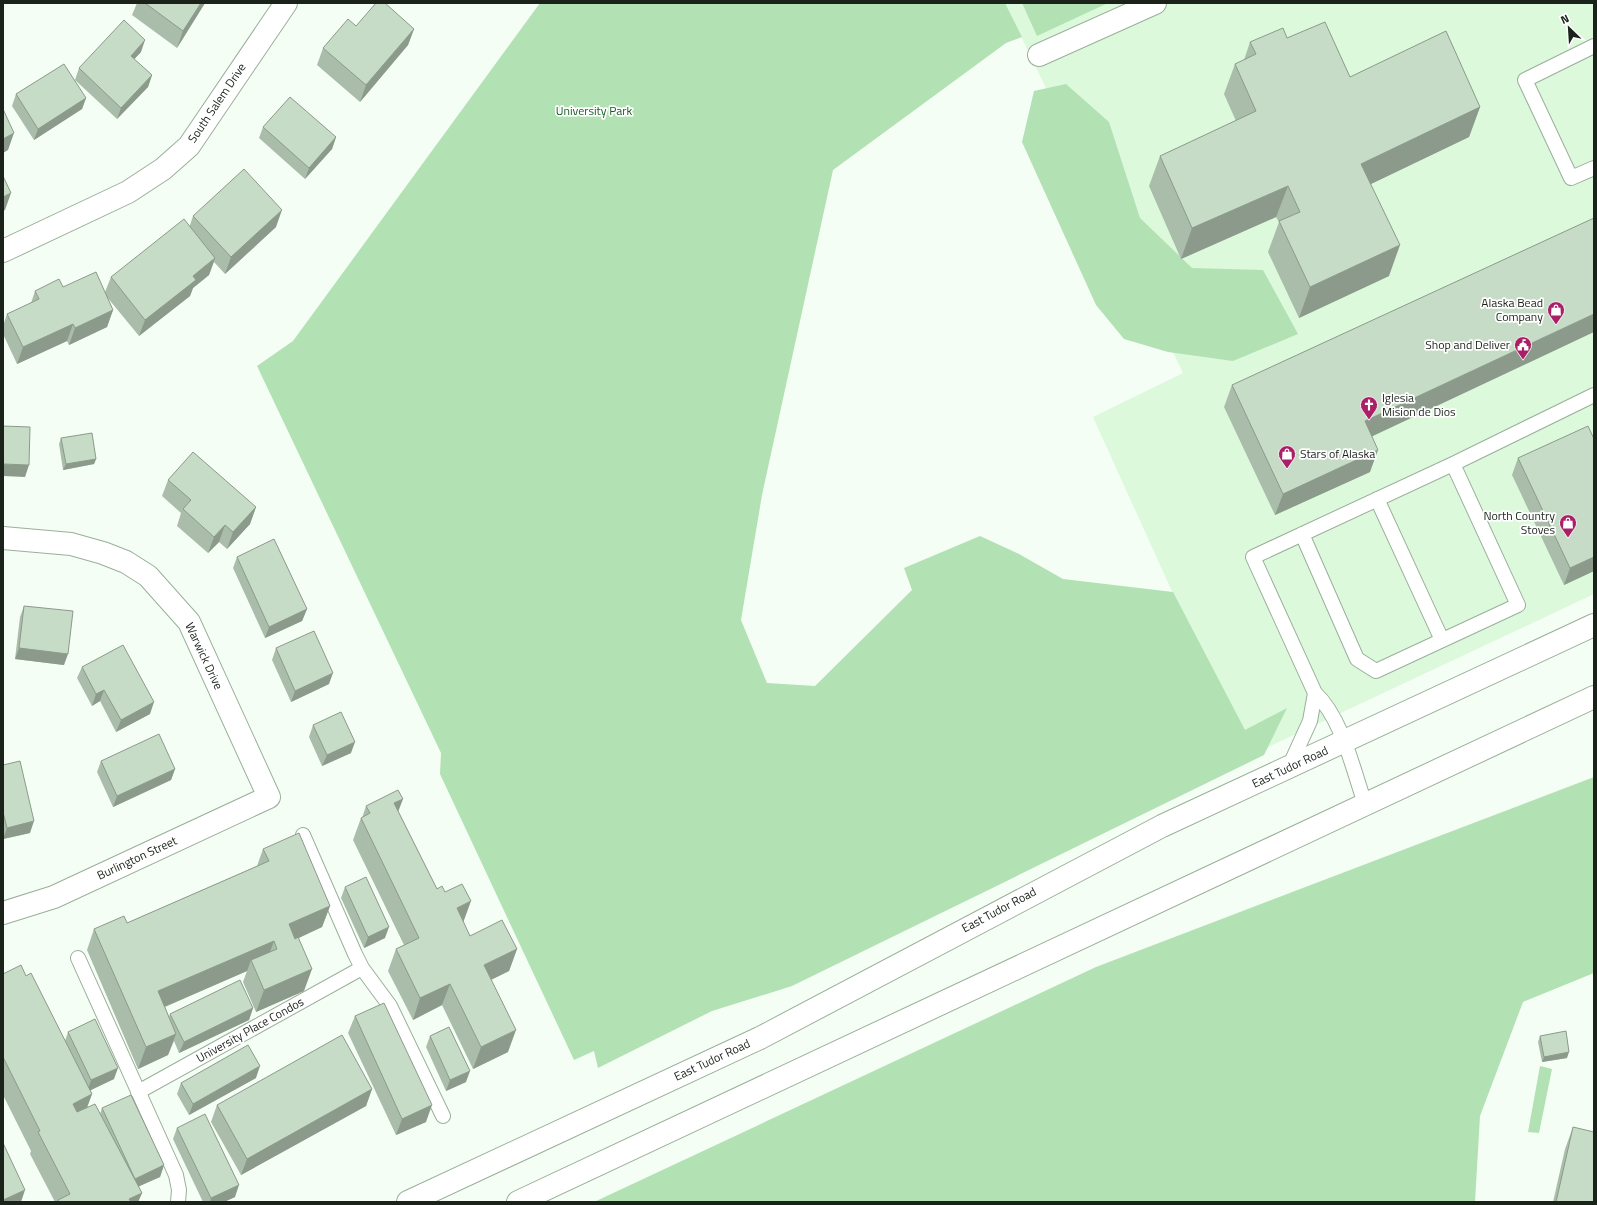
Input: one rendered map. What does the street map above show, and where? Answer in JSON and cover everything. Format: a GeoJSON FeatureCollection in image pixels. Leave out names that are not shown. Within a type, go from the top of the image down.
{"type":"FeatureCollection","features":[{"type":"Feature","properties":{"kind":"main road","name":"South Salem Drive"},"geometry":{"type":"LineString","coordinates":[[3,251],[128,192],[163,169],[189,146],[286,3]]}},
{"type":"Feature","properties":{"kind":"main road"},"geometry":{"type":"LineString","coordinates":[[1039,55],[1155,3]]}},
{"type":"Feature","properties":{"kind":"main road","name":"Warwick Drive"},"geometry":{"type":"LineString","coordinates":[[3,538],[78,546],[103,553],[126,562],[148,576],[189,622],[269,797]]}},
{"type":"Feature","properties":{"kind":"main road","name":"East Tudor Road"},"geometry":{"type":"LineString","coordinates":[[408,1202],[741,1047],[1129,843],[1594,625]]}},
{"type":"Feature","properties":{"kind":"main road"},"geometry":{"type":"LineString","coordinates":[[518,1202],[1594,697]]}},
{"type":"Feature","properties":{"kind":"main road","name":"Burlington Street"},"geometry":{"type":"LineString","coordinates":[[3,913],[54,897],[269,797]]}},
{"type":"Feature","properties":{"kind":"lane"},"geometry":{"type":"LineString","coordinates":[[1594,46],[1525,80],[1571,178],[1594,168]]}},
{"type":"Feature","properties":{"kind":"lane"},"geometry":{"type":"LineString","coordinates":[[1365,804],[1344,742],[1329,711],[1315,693],[1253,557],[1453,464],[1594,395]]}},
{"type":"Feature","properties":{"kind":"lane"},"geometry":{"type":"LineString","coordinates":[[1302,534],[1357,660],[1376,671],[1518,605],[1453,464]]}},
{"type":"Feature","properties":{"kind":"lane"},"geometry":{"type":"LineString","coordinates":[[1377,499],[1442,640]]}},
{"type":"Feature","properties":{"kind":"lane"},"geometry":{"type":"LineString","coordinates":[[1289,767],[1310,721],[1315,693]]}},
{"type":"Feature","properties":{"kind":"lane"},"geometry":{"type":"LineString","coordinates":[[303,835],[362,968],[384,996],[394,1012],[443,1116]]}},
{"type":"Feature","properties":{"kind":"lane"},"geometry":{"type":"LineString","coordinates":[[78,958],[176,1175],[179,1190],[178,1202]]}},
{"type":"Feature","properties":{"kind":"lane","name":"University Place Condos"},"geometry":{"type":"LineString","coordinates":[[138,1092],[362,968]]}},
{"type":"Feature","properties":{"kind":"shaded area"},"geometry":{"type":"Polygon","coordinates":[[[1005,3],[1594,3],[1594,594],[1247,757],[1093,417],[1183,373],[1005,3]]]}},
{"type":"Feature","properties":{"kind":"green space","name":"University Park"},"geometry":{"type":"Polygon","coordinates":[[[540,3],[1005,3],[1022,37],[1006,43],[833,170],[762,495],[741,620],[767,683],[815,686],[912,590],[904,568],[980,536],[1019,554],[1063,579],[1173,592],[1245,730],[1287,708],[1264,755],[792,986],[712,1011],[598,1068],[594,1051],[574,1060],[440,774],[441,753],[257,366],[293,341],[540,3]]]}},
{"type":"Feature","properties":{"kind":"green space"},"geometry":{"type":"Polygon","coordinates":[[[1022,3],[1108,3],[1037,36],[1022,3]]]}},
{"type":"Feature","properties":{"kind":"green space"},"geometry":{"type":"Polygon","coordinates":[[[1066,84],[1109,122],[1140,218],[1192,268],[1263,270],[1298,334],[1233,361],[1168,352],[1124,339],[1096,305],[1022,142],[1034,91],[1066,84]]]}},
{"type":"Feature","properties":{"kind":"green space"},"geometry":{"type":"Polygon","coordinates":[[[1594,777],[1594,973],[1523,1002],[1480,1116],[1475,1202],[594,1202],[1096,967],[1594,777]]]}},
{"type":"Feature","properties":{"kind":"green space"},"geometry":{"type":"Polygon","coordinates":[[[1540,1066],[1552,1069],[1539,1133],[1528,1132],[1540,1066]]]}},
{"type":"Feature","properties":{"kind":"building"},"geometry":{"type":"Polygon","coordinates":[[[145,3],[201,3],[183,31],[145,3]]]}},
{"type":"Feature","properties":{"kind":"building"},"geometry":{"type":"Polygon","coordinates":[[[376,3],[385,3],[414,29],[366,85],[323,48],[348,19],[356,26],[376,3]]]}},
{"type":"Feature","properties":{"kind":"building"},"geometry":{"type":"Polygon","coordinates":[[[124,20],[145,40],[131,56],[152,75],[121,108],[79,68],[124,20]]]}},
{"type":"Feature","properties":{"kind":"building"},"geometry":{"type":"Polygon","coordinates":[[[1325,22],[1350,77],[1446,31],[1480,107],[1361,164],[1400,245],[1310,287],[1279,221],[1300,212],[1288,186],[1192,228],[1160,156],[1256,111],[1235,64],[1256,54],[1250,42],[1283,28],[1287,38],[1325,22]]]}},
{"type":"Feature","properties":{"kind":"building"},"geometry":{"type":"Polygon","coordinates":[[[64,64],[86,98],[38,129],[16,94],[64,64]]]}},
{"type":"Feature","properties":{"kind":"building"},"geometry":{"type":"Polygon","coordinates":[[[290,97],[336,137],[309,168],[263,127],[290,97]]]}},
{"type":"Feature","properties":{"kind":"building"},"geometry":{"type":"Polygon","coordinates":[[[3,109],[14,133],[3,139],[3,109]]]}},
{"type":"Feature","properties":{"kind":"building"},"geometry":{"type":"Polygon","coordinates":[[[244,169],[282,210],[231,257],[193,216],[244,169]]]}},
{"type":"Feature","properties":{"kind":"building"},"geometry":{"type":"Polygon","coordinates":[[[3,176],[11,193],[3,197],[3,176]]]}},
{"type":"Feature","properties":{"kind":"building"},"geometry":{"type":"Polygon","coordinates":[[[1594,218],[1594,314],[1365,421],[1378,450],[1283,494],[1232,385],[1594,218]]]}},
{"type":"Feature","properties":{"kind":"building"},"geometry":{"type":"Polygon","coordinates":[[[184,219],[215,258],[193,276],[196,280],[145,320],[111,277],[184,219]]]}},
{"type":"Feature","properties":{"kind":"building"},"geometry":{"type":"Polygon","coordinates":[[[96,272],[113,310],[75,328],[73,324],[23,347],[7,314],[39,299],[35,291],[59,279],[63,287],[96,272]]]}},
{"type":"Feature","properties":{"kind":"building"},"geometry":{"type":"Polygon","coordinates":[[[3,426],[30,427],[29,465],[3,464],[3,426]]]}},
{"type":"Feature","properties":{"kind":"building"},"geometry":{"type":"Polygon","coordinates":[[[1588,426],[1594,439],[1594,557],[1570,568],[1518,458],[1588,426]]]}},
{"type":"Feature","properties":{"kind":"building"},"geometry":{"type":"Polygon","coordinates":[[[92,433],[96,459],[66,464],[61,438],[92,433]]]}},
{"type":"Feature","properties":{"kind":"building"},"geometry":{"type":"Polygon","coordinates":[[[193,452],[256,507],[233,532],[225,525],[214,537],[183,509],[191,500],[168,480],[193,452]]]}},
{"type":"Feature","properties":{"kind":"building"},"geometry":{"type":"Polygon","coordinates":[[[274,539],[307,609],[269,627],[237,557],[274,539]]]}},
{"type":"Feature","properties":{"kind":"building"},"geometry":{"type":"Polygon","coordinates":[[[24,606],[73,611],[68,654],[19,648],[24,606]]]}},
{"type":"Feature","properties":{"kind":"building"},"geometry":{"type":"Polygon","coordinates":[[[314,631],[333,673],[295,691],[276,648],[314,631]]]}},
{"type":"Feature","properties":{"kind":"building"},"geometry":{"type":"Polygon","coordinates":[[[123,645],[154,702],[121,720],[104,690],[96,694],[82,667],[123,645]]]}},
{"type":"Feature","properties":{"kind":"building"},"geometry":{"type":"Polygon","coordinates":[[[341,712],[355,742],[327,755],[313,725],[341,712]]]}},
{"type":"Feature","properties":{"kind":"building"},"geometry":{"type":"Polygon","coordinates":[[[159,734],[175,769],[117,796],[101,761],[159,734]]]}},
{"type":"Feature","properties":{"kind":"building"},"geometry":{"type":"Polygon","coordinates":[[[20,761],[34,821],[7,828],[3,812],[3,765],[20,761]]]}},
{"type":"Feature","properties":{"kind":"building"},"geometry":{"type":"Polygon","coordinates":[[[398,790],[403,799],[394,803],[437,889],[442,886],[445,892],[462,884],[471,901],[457,908],[470,936],[502,920],[517,949],[484,965],[516,1030],[481,1047],[450,984],[420,998],[396,949],[419,938],[361,818],[370,813],[366,806],[398,790]]]}},
{"type":"Feature","properties":{"kind":"building"},"geometry":{"type":"Polygon","coordinates":[[[299,833],[330,906],[289,924],[295,939],[298,937],[312,969],[264,990],[251,960],[277,949],[274,941],[158,991],[176,1034],[146,1047],[94,929],[124,916],[127,923],[269,861],[263,849],[299,833]]]}},
{"type":"Feature","properties":{"kind":"building"},"geometry":{"type":"Polygon","coordinates":[[[366,877],[389,927],[368,937],[345,887],[366,877]]]}},
{"type":"Feature","properties":{"kind":"building"},"geometry":{"type":"Polygon","coordinates":[[[21,965],[26,976],[31,973],[92,1094],[73,1104],[77,1112],[95,1104],[142,1193],[129,1199],[131,1202],[59,1202],[58,1200],[70,1194],[38,1132],[40,1131],[3,1057],[3,974],[21,965]]]}},
{"type":"Feature","properties":{"kind":"building"},"geometry":{"type":"Polygon","coordinates":[[[240,980],[253,1008],[184,1042],[170,1014],[240,980]]]}},
{"type":"Feature","properties":{"kind":"building"},"geometry":{"type":"Polygon","coordinates":[[[384,1003],[432,1105],[402,1119],[355,1016],[384,1003]]]}},
{"type":"Feature","properties":{"kind":"building"},"geometry":{"type":"Polygon","coordinates":[[[95,1019],[118,1068],[91,1080],[68,1032],[95,1019]]]}},
{"type":"Feature","properties":{"kind":"building"},"geometry":{"type":"Polygon","coordinates":[[[449,1027],[470,1071],[450,1080],[430,1036],[449,1027]]]}},
{"type":"Feature","properties":{"kind":"building"},"geometry":{"type":"Polygon","coordinates":[[[1566,1031],[1569,1052],[1544,1057],[1540,1036],[1566,1031]]]}},
{"type":"Feature","properties":{"kind":"building"},"geometry":{"type":"Polygon","coordinates":[[[342,1035],[372,1089],[247,1159],[217,1105],[342,1035]]]}},
{"type":"Feature","properties":{"kind":"building"},"geometry":{"type":"Polygon","coordinates":[[[248,1045],[260,1066],[193,1104],[181,1083],[248,1045]]]}},
{"type":"Feature","properties":{"kind":"building"},"geometry":{"type":"Polygon","coordinates":[[[131,1095],[164,1165],[135,1179],[102,1108],[131,1095]]]}},
{"type":"Feature","properties":{"kind":"building"},"geometry":{"type":"Polygon","coordinates":[[[205,1114],[239,1185],[211,1198],[177,1128],[205,1114]]]}},
{"type":"Feature","properties":{"kind":"building"},"geometry":{"type":"Polygon","coordinates":[[[1573,1127],[1594,1132],[1594,1202],[1556,1202],[1573,1127]]]}},
{"type":"Feature","properties":{"kind":"building"},"geometry":{"type":"Polygon","coordinates":[[[3,1143],[25,1190],[3,1200],[3,1143]]]}},
{"type":"Feature","properties":{"kind":"place","name":"Alaska Bead Company"},"geometry":{"type":"Point","coordinates":[1556,325]}},
{"type":"Feature","properties":{"kind":"place","name":"Shop and Deliver"},"geometry":{"type":"Point","coordinates":[1523,360]}},
{"type":"Feature","properties":{"kind":"place","name":"Iglesia Mision de Dios"},"geometry":{"type":"Point","coordinates":[1369,420]}},
{"type":"Feature","properties":{"kind":"place","name":"Stars of Alaska"},"geometry":{"type":"Point","coordinates":[1287,469]}},
{"type":"Feature","properties":{"kind":"place","name":"North Country Stoves"},"geometry":{"type":"Point","coordinates":[1568,538]}}]}
